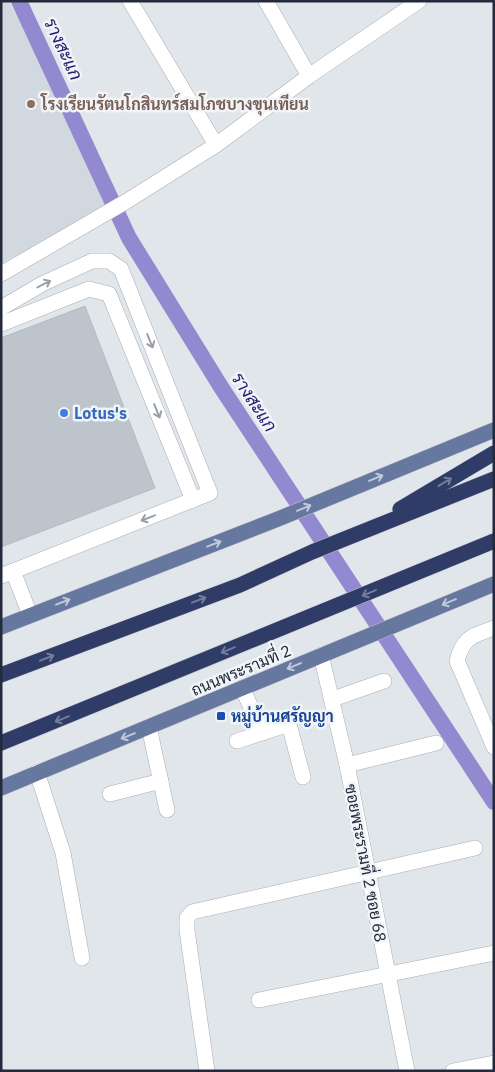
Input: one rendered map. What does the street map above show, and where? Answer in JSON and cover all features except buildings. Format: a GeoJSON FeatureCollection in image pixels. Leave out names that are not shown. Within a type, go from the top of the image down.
{"type":"FeatureCollection","features":[{"type":"Feature","properties":{"kind":"highway"},"geometry":{"type":"LineString","coordinates":[[358,534],[494,453]]}},
{"type":"Feature","properties":{"kind":"highway"},"geometry":{"type":"LineString","coordinates":[[1,675],[240,585],[312,552],[494,479]]}},
{"type":"Feature","properties":{"kind":"highway","name":"ถนนพระรามที่ 2"},"geometry":{"type":"LineString","coordinates":[[1,744],[494,541]]}},
{"type":"Feature","properties":{"kind":"main road"},"geometry":{"type":"LineString","coordinates":[[1,627],[278,519],[494,430]]}},
{"type":"Feature","properties":{"kind":"main road","name":"ถนนพระรามที่ 2"},"geometry":{"type":"LineString","coordinates":[[1,788],[494,584]]}},
{"type":"Feature","properties":{"kind":"street"},"geometry":{"type":"LineString","coordinates":[[130,1],[216,145]]}},
{"type":"Feature","properties":{"kind":"street"},"geometry":{"type":"LineString","coordinates":[[266,1],[309,76]]}},
{"type":"Feature","properties":{"kind":"street"},"geometry":{"type":"LineString","coordinates":[[1,274],[97,219],[216,145],[400,7],[419,1]]}},
{"type":"Feature","properties":{"kind":"street"},"geometry":{"type":"LineString","coordinates":[[1,308],[42,284],[92,261],[109,261],[121,269],[210,493],[7,573],[30,615]]}},
{"type":"Feature","properties":{"kind":"street"},"geometry":{"type":"LineString","coordinates":[[1,324],[89,289],[109,294],[193,500]]}},
{"type":"Feature","properties":{"kind":"street"},"geometry":{"type":"LineString","coordinates":[[494,628],[470,637],[463,643],[457,661],[494,747]]}},
{"type":"Feature","properties":{"kind":"street","name":"ซอยพระรามที่ 2 ซอย 68"},"geometry":{"type":"LineString","coordinates":[[321,655],[333,699],[407,1071]]}},
{"type":"Feature","properties":{"kind":"street"},"geometry":{"type":"LineString","coordinates":[[333,699],[384,681]]}},
{"type":"Feature","properties":{"kind":"street"},"geometry":{"type":"LineString","coordinates":[[242,688],[263,733]]}},
{"type":"Feature","properties":{"kind":"street"},"geometry":{"type":"LineString","coordinates":[[237,741],[289,724],[303,777]]}},
{"type":"Feature","properties":{"kind":"street"},"geometry":{"type":"LineString","coordinates":[[149,727],[167,810]]}},
{"type":"Feature","properties":{"kind":"street"},"geometry":{"type":"LineString","coordinates":[[346,765],[436,743]]}},
{"type":"Feature","properties":{"kind":"street"},"geometry":{"type":"LineString","coordinates":[[37,772],[63,853],[82,958]]}},
{"type":"Feature","properties":{"kind":"street"},"geometry":{"type":"LineString","coordinates":[[110,794],[162,781]]}},
{"type":"Feature","properties":{"kind":"street"},"geometry":{"type":"LineString","coordinates":[[207,1071],[187,930],[187,918],[194,910],[475,848]]}},
{"type":"Feature","properties":{"kind":"street"},"geometry":{"type":"LineString","coordinates":[[259,1000],[388,972],[494,953]]}},
{"type":"Feature","properties":{"kind":"street"},"geometry":{"type":"LineString","coordinates":[[453,1071],[494,1063]]}},
{"type":"Feature","properties":{"kind":"shaded area","name":"โรงเรียนรัตนโกสินทร์สมโภชบางขุนเทียน"},"geometry":{"type":"Polygon","coordinates":[[[1,1],[9,1],[114,206],[1,263],[1,1]]]}},
{"type":"Feature","properties":{"kind":"waterway","name":"รางสะแก"},"geometry":{"type":"LineString","coordinates":[[19,1],[129,238],[221,387],[494,802]]}},
{"type":"Feature","properties":{"kind":"place","name":"โรงเรียนรัตนโกสินทร์สมโภชบางขุนเทียน"},"geometry":{"type":"Point","coordinates":[31,104]}},
{"type":"Feature","properties":{"kind":"place","name":"Lotus's"},"geometry":{"type":"Point","coordinates":[64,413]}},
{"type":"Feature","properties":{"kind":"place","name":"หมู่บ้านศรัญญา"},"geometry":{"type":"Point","coordinates":[221,716]}}]}
